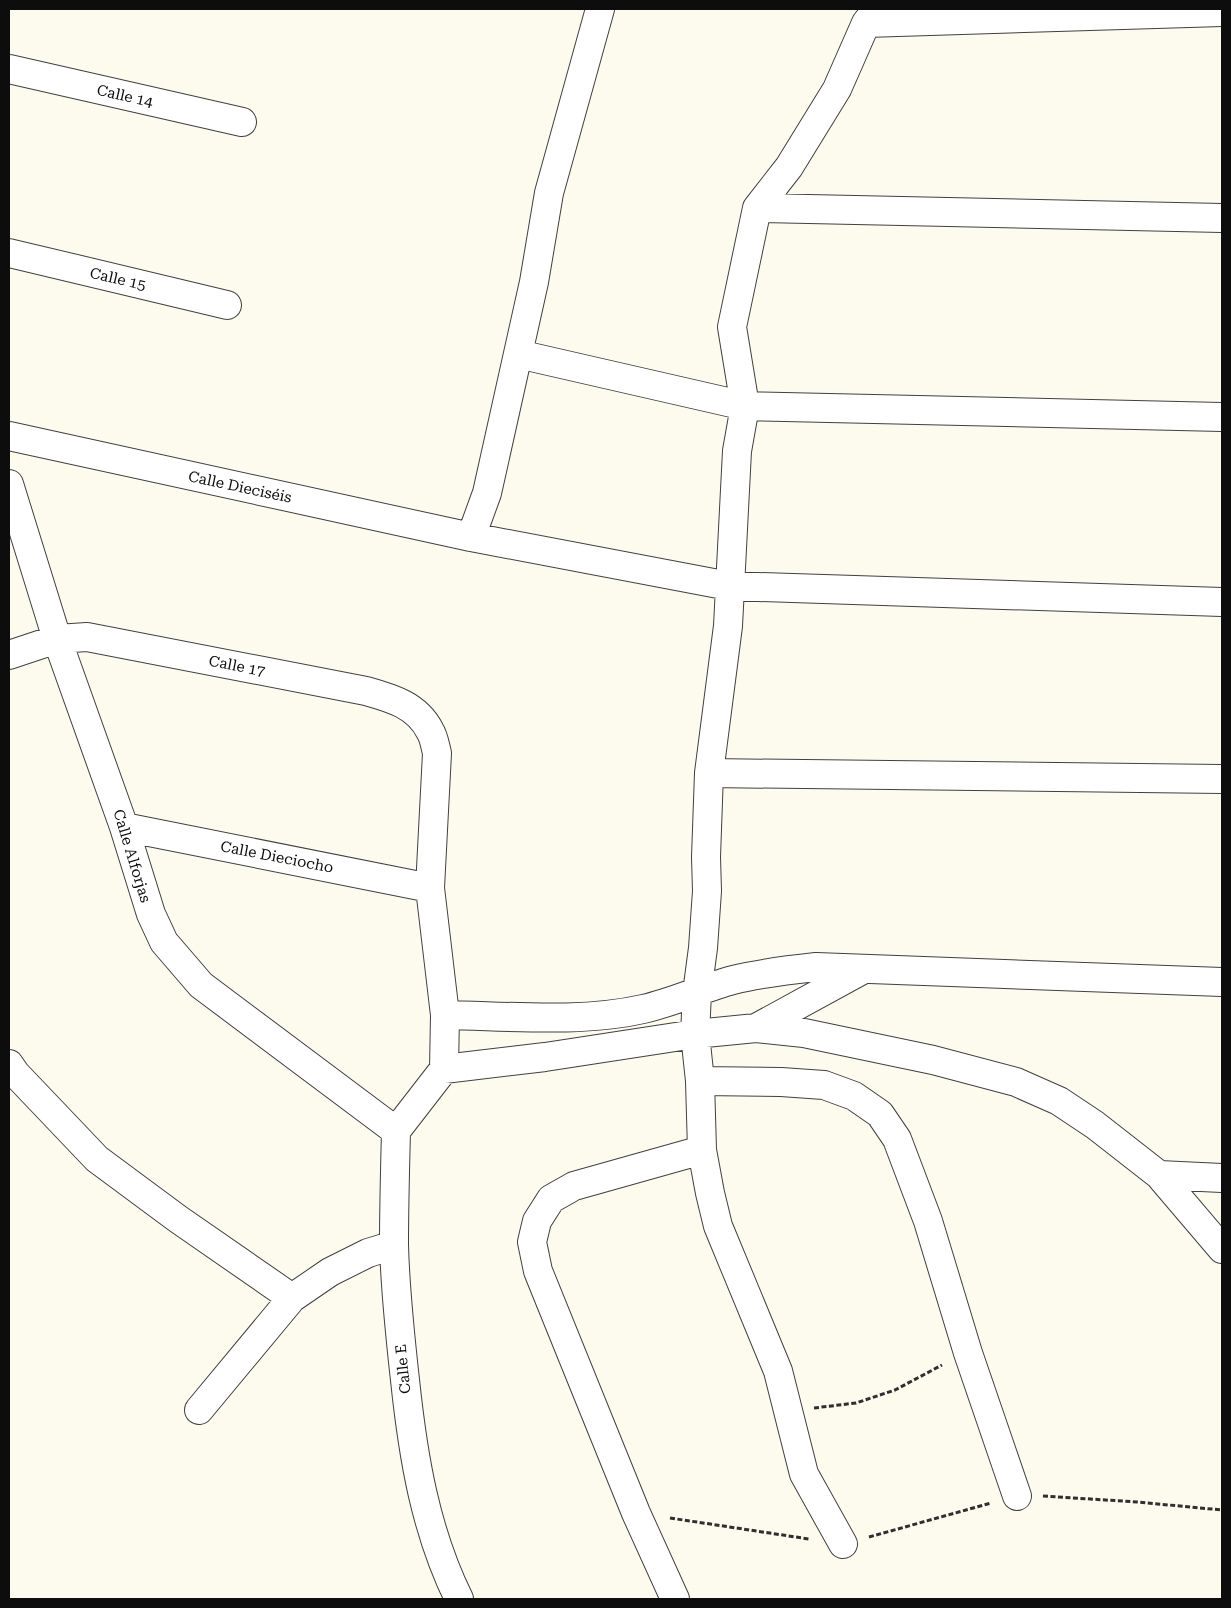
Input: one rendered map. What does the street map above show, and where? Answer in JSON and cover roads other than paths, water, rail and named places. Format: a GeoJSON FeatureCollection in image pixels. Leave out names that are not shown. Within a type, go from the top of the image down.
{"type":"FeatureCollection","features":[{"type":"Feature","properties":{"kind":"street"},"geometry":{"type":"LineString","coordinates":[[471,537],[487,492],[534,282],[549,193],[600,9]]}},
{"type":"Feature","properties":{"kind":"street"},"geometry":{"type":"LineString","coordinates":[[843,1544],[804,1474],[778,1371],[762,1328],[718,1226],[702,1150],[700,1081],[694,1034],[708,891],[706,856],[709,773],[728,626],[737,451],[745,406],[732,327],[756,208],[789,167],[837,89],[872,16],[1222,12]]}},
{"type":"Feature","properties":{"kind":"street","name":"Calle 14"},"geometry":{"type":"LineString","coordinates":[[9,69],[242,122]]}},
{"type":"Feature","properties":{"kind":"street"},"geometry":{"type":"LineString","coordinates":[[756,208],[1222,218]]}},
{"type":"Feature","properties":{"kind":"street","name":"Calle 15"},"geometry":{"type":"LineString","coordinates":[[9,253],[227,305]]}},
{"type":"Feature","properties":{"kind":"street"},"geometry":{"type":"LineString","coordinates":[[518,354],[745,406],[1222,417]]}},
{"type":"Feature","properties":{"kind":"street","name":"Calle Dieciséis"},"geometry":{"type":"LineString","coordinates":[[9,436],[471,537],[730,586],[1222,602]]}},
{"type":"Feature","properties":{"kind":"street","name":"Calle Alforjas"},"geometry":{"type":"LineString","coordinates":[[9,484],[58,639],[124,827],[151,914],[164,942],[200,985],[396,1131]]}},
{"type":"Feature","properties":{"kind":"street","name":"Calle 17"},"geometry":{"type":"LineString","coordinates":[[9,655],[58,639],[87,637],[366,691],[394,699],[411,709],[422,719],[431,732],[437,753],[430,888]]}},
{"type":"Feature","properties":{"kind":"street"},"geometry":{"type":"LineString","coordinates":[[709,773],[1222,779]]}},
{"type":"Feature","properties":{"kind":"street","name":"Calle Dieciocho"},"geometry":{"type":"LineString","coordinates":[[124,827],[430,888]]}},
{"type":"Feature","properties":{"kind":"street"},"geometry":{"type":"LineString","coordinates":[[396,1131],[444,1069],[446,1015],[430,888]]}},
{"type":"Feature","properties":{"kind":"street"},"geometry":{"type":"LineString","coordinates":[[446,1015],[600,1016],[643,1009],[697,993],[732,980],[766,972],[816,967],[1222,982]]}},
{"type":"Feature","properties":{"kind":"street"},"geometry":{"type":"LineString","coordinates":[[756,1028],[865,969]]}},
{"type":"Feature","properties":{"kind":"street"},"geometry":{"type":"LineString","coordinates":[[444,1069],[545,1058],[694,1034],[756,1028],[804,1033],[933,1060],[1016,1082],[1074,1111],[1159,1175],[1222,1249]]}},
{"type":"Feature","properties":{"kind":"street"},"geometry":{"type":"LineString","coordinates":[[9,1064],[22,1081],[96,1159],[178,1219],[292,1298]]}},
{"type":"Feature","properties":{"kind":"street"},"geometry":{"type":"LineString","coordinates":[[700,1081],[824,1084],[854,1096],[880,1114],[898,1140],[928,1221],[968,1353],[1017,1496]]}},
{"type":"Feature","properties":{"kind":"street","name":"Calle E"},"geometry":{"type":"LineString","coordinates":[[396,1131],[394,1245],[398,1322],[412,1444],[430,1525],[446,1571],[459,1599]]}},
{"type":"Feature","properties":{"kind":"street"},"geometry":{"type":"LineString","coordinates":[[676,1599],[636,1513],[538,1271],[532,1242],[536,1221],[551,1199],[574,1186],[702,1150]]}},
{"type":"Feature","properties":{"kind":"street"},"geometry":{"type":"LineString","coordinates":[[1159,1175],[1222,1178]]}},
{"type":"Feature","properties":{"kind":"street"},"geometry":{"type":"LineString","coordinates":[[199,1410],[292,1298],[330,1272],[368,1254],[394,1245]]}}]}
